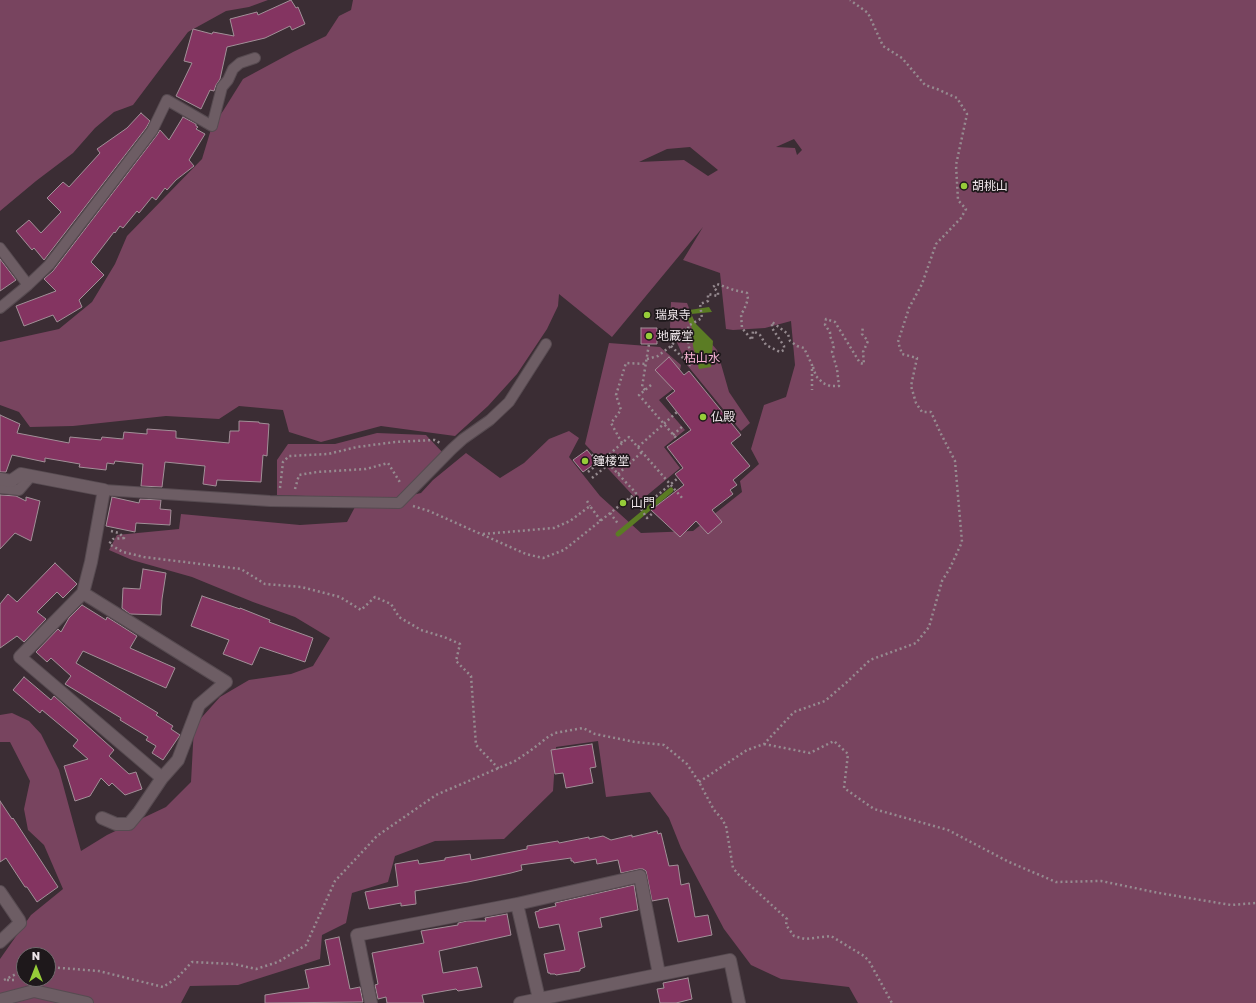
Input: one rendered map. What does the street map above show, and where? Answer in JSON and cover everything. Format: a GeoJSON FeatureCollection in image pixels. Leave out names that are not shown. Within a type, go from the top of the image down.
{"type":"FeatureCollection","features":[{"type":"Feature","properties":{"kind":"street"},"geometry":{"type":"LineString","coordinates":[[0,479],[11,481],[21,474],[104,490],[96,527],[91,562],[83,593],[20,657],[162,778]]}},
{"type":"Feature","properties":{"kind":"street"},"geometry":{"type":"LineString","coordinates":[[83,593],[226,682],[199,705],[178,760],[162,778],[129,824],[116,824],[102,818]]}},
{"type":"Feature","properties":{"kind":"street"},"geometry":{"type":"LineString","coordinates":[[371,1003],[357,935],[517,904],[640,876],[659,974]]}},
{"type":"Feature","properties":{"kind":"street"},"geometry":{"type":"LineString","coordinates":[[0,892],[20,923],[0,942]]}},
{"type":"Feature","properties":{"kind":"street"},"geometry":{"type":"LineString","coordinates":[[517,904],[540,1001]]}},
{"type":"Feature","properties":{"kind":"street"},"geometry":{"type":"LineString","coordinates":[[520,1003],[540,1001],[659,974],[730,960],[739,1003]]}},
{"type":"Feature","properties":{"kind":"street"},"geometry":{"type":"LineString","coordinates":[[0,1000],[34,991],[87,1003]]}},
{"type":"Feature","properties":{"kind":"lane"},"geometry":{"type":"LineString","coordinates":[[0,308],[49,265],[152,131],[167,100],[212,126],[222,87],[228,80],[233,69],[240,63],[255,58]]}},
{"type":"Feature","properties":{"kind":"lane"},"geometry":{"type":"LineString","coordinates":[[0,248],[28,285]]}},
{"type":"Feature","properties":{"kind":"lane"},"geometry":{"type":"LineString","coordinates":[[104,490],[279,501],[399,503],[452,449],[463,439],[490,420],[509,402],[546,344]]}},
{"type":"Feature","properties":{"kind":"lane"},"geometry":{"type":"LineString","coordinates":[[0,488],[19,490],[31,476]]}},
{"type":"Feature","properties":{"kind":"path"},"geometry":{"type":"LineString","coordinates":[[699,782],[747,750],[764,744],[794,712],[824,701],[848,682],[870,660],[916,643],[929,627],[932,611],[942,580],[950,568],[962,542],[955,461],[931,412],[922,412],[916,403],[912,386],[917,358],[902,354],[898,342],[909,308],[922,284],[936,244],[961,218],[966,209],[958,200],[956,165],[967,114],[957,98],[925,85],[902,58],[883,46],[868,13],[850,0]]}},
{"type":"Feature","properties":{"kind":"path"},"geometry":{"type":"LineString","coordinates":[[671,346],[690,365],[693,361],[688,344],[688,326],[702,318],[699,305],[708,301],[708,294],[718,296],[718,292],[713,287],[717,284],[747,293],[748,299],[741,314],[742,328],[752,340],[753,331],[760,336],[766,345],[780,352],[784,350],[784,346],[772,328],[772,322],[788,334],[790,341],[797,346],[804,348],[816,376],[823,383],[830,386],[839,386],[837,369],[832,352],[834,346],[830,332],[824,324],[826,319],[835,322],[860,363],[864,364],[863,352],[868,341],[862,334],[863,326]]}},
{"type":"Feature","properties":{"kind":"path"},"geometry":{"type":"LineString","coordinates":[[647,359],[658,356],[671,346],[684,332]]}},
{"type":"Feature","properties":{"kind":"path"},"geometry":{"type":"LineString","coordinates":[[645,390],[642,387],[649,344]]}},
{"type":"Feature","properties":{"kind":"path"},"geometry":{"type":"LineString","coordinates":[[622,443],[611,423],[621,410],[616,395],[626,363],[646,364]]}},
{"type":"Feature","properties":{"kind":"path"},"geometry":{"type":"LineString","coordinates":[[812,365],[812,390]]}},
{"type":"Feature","properties":{"kind":"path"},"geometry":{"type":"LineString","coordinates":[[651,385],[639,395],[677,439]]}},
{"type":"Feature","properties":{"kind":"path"},"geometry":{"type":"LineString","coordinates":[[638,447],[677,412]]}},
{"type":"Feature","properties":{"kind":"path"},"geometry":{"type":"LineString","coordinates":[[673,435],[684,425]]}},
{"type":"Feature","properties":{"kind":"path"},"geometry":{"type":"LineString","coordinates":[[614,439],[618,436]]}},
{"type":"Feature","properties":{"kind":"path"},"geometry":{"type":"LineString","coordinates":[[588,472],[603,457],[629,437],[683,499]]}},
{"type":"Feature","properties":{"kind":"path"},"geometry":{"type":"LineString","coordinates":[[279,501],[282,462],[289,456],[328,454],[357,447],[395,442],[435,440],[452,449]]}},
{"type":"Feature","properties":{"kind":"path"},"geometry":{"type":"LineString","coordinates":[[618,474],[642,452]]}},
{"type":"Feature","properties":{"kind":"path"},"geometry":{"type":"LineString","coordinates":[[592,456],[596,453]]}},
{"type":"Feature","properties":{"kind":"path"},"geometry":{"type":"LineString","coordinates":[[603,457],[636,493],[628,499],[641,510],[647,518],[653,513]]}},
{"type":"Feature","properties":{"kind":"path"},"geometry":{"type":"LineString","coordinates":[[294,501],[299,475],[316,472],[366,469],[388,463],[407,494]]}},
{"type":"Feature","properties":{"kind":"path"},"geometry":{"type":"LineString","coordinates":[[592,478],[609,464]]}},
{"type":"Feature","properties":{"kind":"path"},"geometry":{"type":"LineString","coordinates":[[641,510],[678,478]]}},
{"type":"Feature","properties":{"kind":"path"},"geometry":{"type":"LineString","coordinates":[[587,501],[601,521]]}},
{"type":"Feature","properties":{"kind":"path"},"geometry":{"type":"LineString","coordinates":[[399,503],[429,511],[526,554],[543,558],[564,550],[619,506]]}},
{"type":"Feature","properties":{"kind":"path"},"geometry":{"type":"LineString","coordinates":[[482,534],[554,528],[570,521],[590,506]]}},
{"type":"Feature","properties":{"kind":"path"},"geometry":{"type":"LineString","coordinates":[[610,513],[619,525]]}},
{"type":"Feature","properties":{"kind":"path"},"geometry":{"type":"LineString","coordinates":[[96,527],[119,533],[124,538],[113,539],[109,544],[123,552],[144,558],[241,569],[265,584],[301,587],[340,597],[361,610],[375,597],[391,604],[399,617],[421,630],[460,644],[456,661],[471,676],[476,745],[499,769]]}},
{"type":"Feature","properties":{"kind":"path"},"geometry":{"type":"LineString","coordinates":[[56,968],[99,972],[163,987],[177,978],[192,962],[234,964],[256,969],[278,962],[306,945],[335,881],[377,836],[436,795],[515,761],[555,733],[583,728],[595,734],[635,742],[664,745],[687,764],[699,782],[714,810],[726,826],[733,868],[739,876],[787,919],[786,925],[794,936],[805,939],[831,936],[864,956],[869,961],[892,1003]]}},
{"type":"Feature","properties":{"kind":"path"},"geometry":{"type":"LineString","coordinates":[[764,744],[810,753],[834,740],[848,754],[844,788],[874,809],[948,830],[1009,862],[1056,882],[1100,881],[1231,905],[1256,903]]}},
{"type":"Feature","properties":{"kind":"green space"},"geometry":{"type":"Polygon","coordinates":[[[0,0],[268,0],[249,7],[226,11],[188,32],[133,105],[114,112],[95,128],[73,153],[0,211],[0,0]]]}},
{"type":"Feature","properties":{"kind":"green space"},"geometry":{"type":"Polygon","coordinates":[[[353,0],[1256,0],[1256,1003],[858,1003],[849,987],[781,979],[751,965],[724,929],[681,848],[669,818],[650,792],[606,797],[598,741],[556,747],[553,791],[504,839],[435,841],[395,856],[388,882],[352,893],[346,923],[322,935],[320,959],[238,985],[190,986],[181,1003],[0,1003],[0,959],[31,915],[63,889],[44,845],[28,830],[24,809],[30,781],[10,742],[0,742],[0,715],[12,713],[29,721],[41,734],[59,770],[81,851],[107,835],[166,807],[191,782],[194,726],[220,697],[249,680],[291,674],[313,666],[330,638],[295,617],[253,602],[192,577],[132,560],[109,550],[117,535],[179,529],[181,514],[300,525],[347,522],[355,507],[389,499],[277,495],[277,460],[288,444],[335,444],[377,433],[426,435],[443,453],[395,499],[421,493],[433,480],[466,453],[500,478],[524,463],[549,439],[569,431],[579,438],[569,457],[600,496],[641,533],[693,531],[742,492],[740,481],[759,464],[751,449],[764,405],[786,397],[795,365],[791,321],[765,328],[726,329],[720,273],[683,260],[703,227],[612,337],[559,294],[558,306],[547,329],[517,374],[488,406],[455,436],[381,426],[321,442],[289,432],[283,410],[239,406],[219,419],[166,416],[73,426],[30,427],[19,412],[0,405],[0,342],[59,329],[92,302],[115,264],[127,236],[202,159],[212,126],[243,79],[326,36],[339,16],[351,10],[353,0]],[[794,139],[776,147],[795,148],[797,155],[802,150],[794,139]],[[690,147],[667,149],[639,162],[684,160],[708,176],[718,170],[690,147]]]}},
{"type":"Feature","properties":{"kind":"green space","name":"枯山水"},"geometry":{"type":"Polygon","coordinates":[[[671,302],[687,303],[696,326],[717,350],[729,392],[750,423],[741,431],[687,365],[670,327],[671,302]]]}},
{"type":"Feature","properties":{"kind":"green space"},"geometry":{"type":"Polygon","coordinates":[[[609,343],[660,347],[681,365],[677,386],[659,400],[685,430],[664,447],[680,468],[639,502],[585,444],[609,343]]]}},
{"type":"Feature","properties":{"kind":"shaded area"},"geometry":{"type":"Polygon","coordinates":[[[709,307],[712,312],[691,314],[696,324],[713,341],[711,367],[699,369],[693,346],[692,328],[683,311],[709,307]]]}},
{"type":"Feature","properties":{"kind":"building"},"geometry":{"type":"Polygon","coordinates":[[[291,0],[296,8],[298,7],[305,24],[292,30],[290,26],[265,38],[227,47],[220,79],[214,91],[210,90],[201,109],[176,96],[192,63],[184,61],[193,29],[212,34],[213,32],[234,36],[230,19],[257,12],[258,15],[291,0]]]}},
{"type":"Feature","properties":{"kind":"building"},"geometry":{"type":"Polygon","coordinates":[[[141,113],[150,121],[146,128],[44,260],[34,248],[32,250],[16,231],[29,220],[41,233],[61,212],[47,198],[63,182],[69,187],[100,153],[97,149],[127,128],[141,113]]]}},
{"type":"Feature","properties":{"kind":"building"},"geometry":{"type":"Polygon","coordinates":[[[183,117],[196,124],[198,127],[196,129],[205,134],[189,160],[194,166],[176,180],[167,190],[165,188],[156,200],[152,197],[139,213],[137,211],[123,228],[120,226],[115,233],[114,232],[91,262],[104,275],[79,300],[82,307],[57,322],[53,315],[24,326],[16,306],[56,291],[44,279],[53,271],[160,130],[169,140],[183,117]]]}},
{"type":"Feature","properties":{"kind":"building"},"geometry":{"type":"Polygon","coordinates":[[[0,259],[16,280],[0,291],[0,259]]]}},
{"type":"Feature","properties":{"kind":"building","name":"地蔵堂"},"geometry":{"type":"Polygon","coordinates":[[[641,328],[657,328],[657,344],[641,344],[641,328]]]}},
{"type":"Feature","properties":{"kind":"building"},"geometry":{"type":"Polygon","coordinates":[[[669,357],[684,375],[689,371],[741,435],[731,443],[750,466],[733,480],[737,485],[730,490],[733,494],[712,510],[722,522],[708,534],[696,521],[680,537],[651,510],[684,485],[675,474],[683,468],[667,447],[691,430],[666,398],[675,391],[655,370],[669,357]]]}},
{"type":"Feature","properties":{"kind":"building"},"geometry":{"type":"Polygon","coordinates":[[[0,415],[20,424],[17,433],[69,443],[70,437],[101,440],[102,437],[123,439],[124,432],[147,434],[147,429],[176,431],[176,438],[229,443],[230,431],[239,431],[239,421],[259,422],[269,424],[267,456],[263,455],[261,482],[217,480],[216,486],[203,484],[205,466],[165,462],[162,487],[141,486],[143,464],[115,461],[114,464],[107,463],[106,470],[79,467],[80,464],[45,458],[45,462],[12,455],[6,472],[0,472],[0,415]]]}},
{"type":"Feature","properties":{"kind":"building","name":"鐘楼堂"},"geometry":{"type":"Polygon","coordinates":[[[587,450],[597,462],[583,472],[573,460],[587,450]]]}},
{"type":"Feature","properties":{"kind":"building"},"geometry":{"type":"Polygon","coordinates":[[[0,495],[16,496],[26,501],[26,497],[40,501],[31,541],[15,533],[0,549],[0,495]]]}},
{"type":"Feature","properties":{"kind":"building"},"geometry":{"type":"Polygon","coordinates":[[[112,497],[139,503],[140,499],[161,500],[160,509],[171,510],[170,525],[136,523],[135,532],[106,526],[112,497]]]}},
{"type":"Feature","properties":{"kind":"building"},"geometry":{"type":"Polygon","coordinates":[[[55,563],[77,584],[63,598],[57,592],[37,612],[46,619],[24,642],[17,636],[0,648],[0,604],[8,594],[17,602],[55,563]]]}},
{"type":"Feature","properties":{"kind":"building"},"geometry":{"type":"Polygon","coordinates":[[[143,569],[166,573],[161,615],[130,614],[122,608],[123,588],[140,589],[143,569]]]}},
{"type":"Feature","properties":{"kind":"building"},"geometry":{"type":"Polygon","coordinates":[[[202,596],[240,608],[270,620],[269,622],[313,638],[305,662],[260,647],[252,665],[223,654],[229,640],[191,626],[202,596]]]}},
{"type":"Feature","properties":{"kind":"building"},"geometry":{"type":"Polygon","coordinates":[[[82,605],[106,620],[107,617],[137,636],[130,648],[175,668],[166,688],[83,651],[76,663],[158,713],[156,715],[173,726],[171,729],[180,735],[163,760],[152,753],[156,746],[146,740],[148,737],[120,720],[121,718],[65,684],[71,676],[51,658],[47,662],[36,652],[58,629],[61,632],[69,618],[82,605]]]}},
{"type":"Feature","properties":{"kind":"building"},"geometry":{"type":"Polygon","coordinates":[[[24,677],[51,700],[54,696],[114,750],[109,756],[129,774],[136,772],[142,789],[125,795],[112,783],[109,786],[101,778],[90,796],[75,801],[64,766],[88,759],[73,746],[78,740],[42,710],[40,713],[13,690],[24,677]]]}},
{"type":"Feature","properties":{"kind":"building"},"geometry":{"type":"Polygon","coordinates":[[[592,744],[596,767],[590,768],[593,783],[566,788],[563,773],[555,774],[551,750],[592,744]]]}},
{"type":"Feature","properties":{"kind":"building"},"geometry":{"type":"Polygon","coordinates":[[[0,801],[12,819],[13,818],[58,887],[37,902],[6,858],[0,862],[0,801]]]}},
{"type":"Feature","properties":{"kind":"building"},"geometry":{"type":"Polygon","coordinates":[[[657,831],[658,834],[661,833],[669,866],[678,865],[681,885],[689,883],[695,917],[708,915],[712,935],[678,942],[668,898],[652,901],[646,871],[639,869],[621,873],[618,860],[597,864],[596,859],[574,863],[571,861],[571,858],[521,865],[522,870],[511,873],[415,891],[416,904],[401,906],[401,903],[369,909],[365,892],[398,886],[395,864],[418,860],[419,864],[470,854],[471,860],[527,849],[527,846],[558,841],[559,843],[589,837],[589,839],[603,836],[611,840],[657,831]]]}},
{"type":"Feature","properties":{"kind":"building"},"geometry":{"type":"Polygon","coordinates":[[[634,885],[638,910],[600,918],[602,927],[578,932],[585,967],[580,969],[580,971],[556,975],[548,973],[544,954],[565,950],[559,924],[539,928],[535,912],[556,906],[555,903],[634,885]]]}},
{"type":"Feature","properties":{"kind":"building"},"geometry":{"type":"Polygon","coordinates":[[[507,914],[511,935],[439,951],[443,973],[477,967],[482,987],[458,991],[456,989],[422,995],[424,1003],[387,1003],[386,997],[378,999],[375,985],[378,984],[372,953],[424,943],[421,931],[458,925],[458,923],[467,921],[486,921],[485,918],[507,914]]]}},
{"type":"Feature","properties":{"kind":"building"},"geometry":{"type":"Polygon","coordinates":[[[339,937],[350,989],[360,987],[363,1002],[265,1003],[265,995],[309,988],[305,970],[330,965],[325,940],[339,937]]]}},
{"type":"Feature","properties":{"kind":"building"},"geometry":{"type":"Polygon","coordinates":[[[688,978],[692,999],[676,1003],[660,1003],[657,989],[664,988],[663,983],[688,978]]]}},
{"type":"Feature","properties":{"kind":"waterway"},"geometry":{"type":"LineString","coordinates":[[618,534],[671,490]]}},
{"type":"Feature","properties":{"kind":"place","name":"胡桃山"},"geometry":{"type":"Point","coordinates":[964,186]}},
{"type":"Feature","properties":{"kind":"place","name":"瑞泉寺"},"geometry":{"type":"Point","coordinates":[647,315]}},
{"type":"Feature","properties":{"kind":"place","name":"地蔵堂"},"geometry":{"type":"Point","coordinates":[649,336]}},
{"type":"Feature","properties":{"kind":"place","name":"仏殿"},"geometry":{"type":"Point","coordinates":[703,417]}},
{"type":"Feature","properties":{"kind":"place","name":"鐘楼堂"},"geometry":{"type":"Point","coordinates":[585,461]}},
{"type":"Feature","properties":{"kind":"place","name":"山門"},"geometry":{"type":"Point","coordinates":[623,503]}}]}
